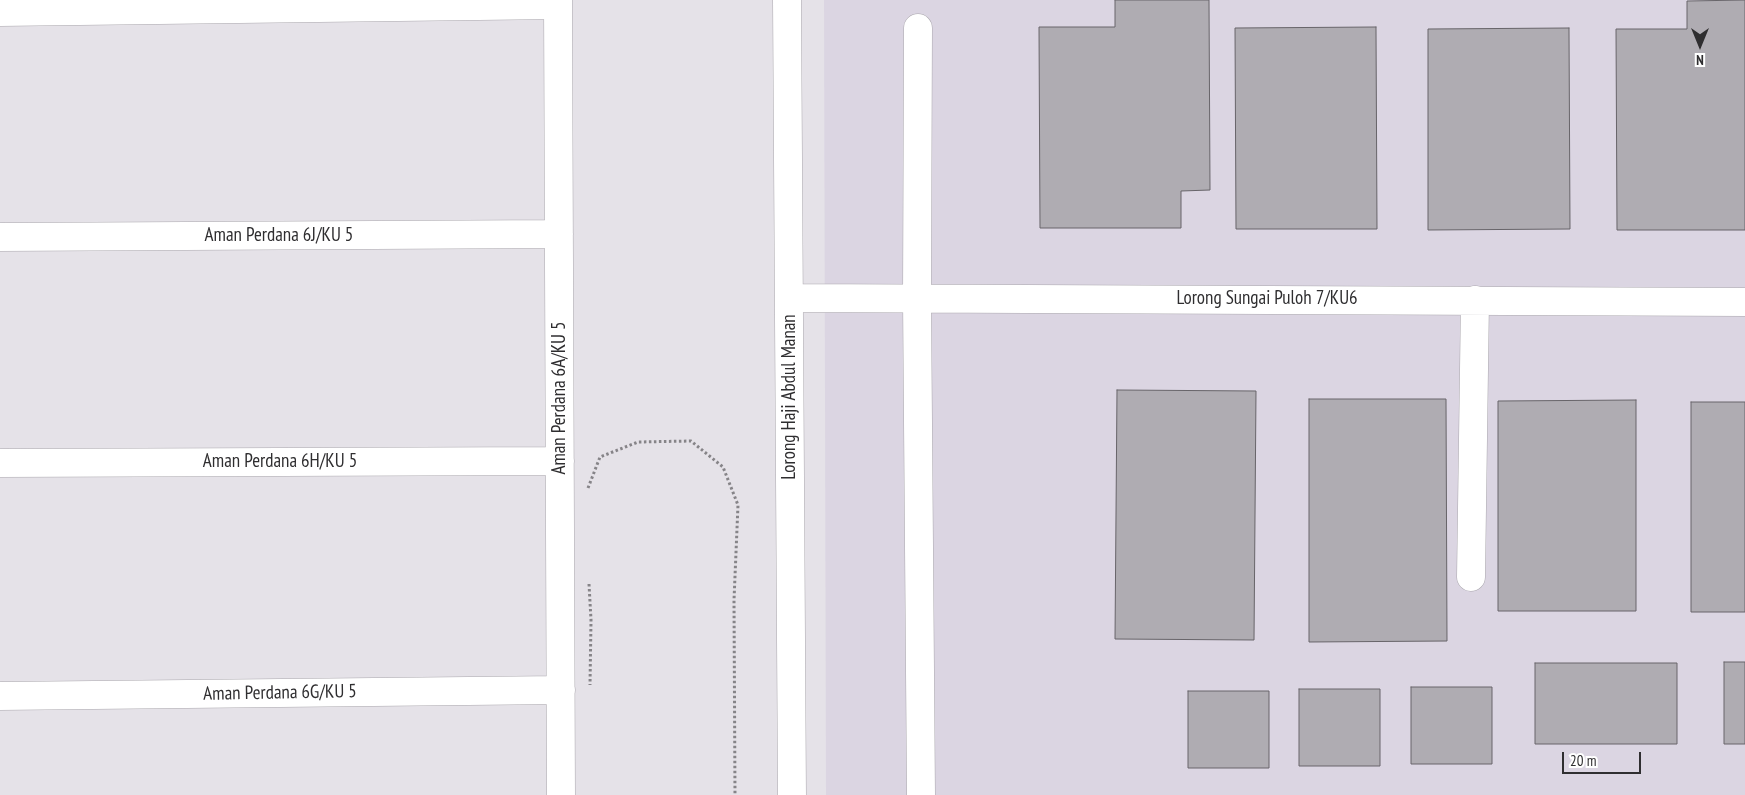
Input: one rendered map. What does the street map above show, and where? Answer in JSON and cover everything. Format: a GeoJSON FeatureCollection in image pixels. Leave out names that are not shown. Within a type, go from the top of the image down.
{"type":"FeatureCollection","features":[{"type":"Feature","properties":{"kind":"street","name":"Lorong Haji Abdul Manan"},"geometry":{"type":"LineString","coordinates":[[787,0],[792,795]]}},
{"type":"Feature","properties":{"kind":"street"},"geometry":{"type":"LineString","coordinates":[[0,12],[558,2]]}},
{"type":"Feature","properties":{"kind":"street","name":"Aman Perdana 6A/KU 5"},"geometry":{"type":"LineString","coordinates":[[558,2],[561,795]]}},
{"type":"Feature","properties":{"kind":"street"},"geometry":{"type":"LineString","coordinates":[[918,28],[917,298],[921,795]]}},
{"type":"Feature","properties":{"kind":"street","name":"Aman Perdana 6J/KU 5"},"geometry":{"type":"LineString","coordinates":[[0,238],[559,234]]}},
{"type":"Feature","properties":{"kind":"street","name":"Lorong Sungai Puloh 7/KU6"},"geometry":{"type":"LineString","coordinates":[[789,298],[1745,302]]}},
{"type":"Feature","properties":{"kind":"street"},"geometry":{"type":"LineString","coordinates":[[1471,577],[1475,300]]}},
{"type":"Feature","properties":{"kind":"street","name":"Aman Perdana 6H/KU 5"},"geometry":{"type":"LineString","coordinates":[[0,463],[560,460]]}},
{"type":"Feature","properties":{"kind":"street","name":"Aman Perdana 6G/KU 5"},"geometry":{"type":"LineString","coordinates":[[0,696],[561,690]]}},
{"type":"Feature","properties":{"kind":"path"},"geometry":{"type":"LineString","coordinates":[[588,496],[588,489],[600,457],[638,442],[691,441],[723,467],[738,505],[734,600],[735,795]]}},
{"type":"Feature","properties":{"kind":"path"},"geometry":{"type":"LineString","coordinates":[[589,583],[591,620],[589,690]]}},
{"type":"Feature","properties":{"kind":"shaded area"},"geometry":{"type":"Polygon","coordinates":[[[824,0],[1745,0],[1745,795],[826,795],[824,0]]]}},
{"type":"Feature","properties":{"kind":"building"},"geometry":{"type":"Polygon","coordinates":[[[1115,0],[1209,0],[1210,190],[1181,191],[1181,228],[1040,228],[1039,27],[1115,27],[1115,0]]]}},
{"type":"Feature","properties":{"kind":"building"},"geometry":{"type":"Polygon","coordinates":[[[1745,0],[1745,230],[1617,230],[1616,29],[1687,29],[1687,1],[1745,0]]]}},
{"type":"Feature","properties":{"kind":"building"},"geometry":{"type":"Polygon","coordinates":[[[1376,27],[1377,229],[1236,229],[1235,28],[1376,27]]]}},
{"type":"Feature","properties":{"kind":"building"},"geometry":{"type":"Polygon","coordinates":[[[1569,28],[1570,229],[1428,230],[1428,29],[1569,28]]]}},
{"type":"Feature","properties":{"kind":"building"},"geometry":{"type":"Polygon","coordinates":[[[1117,390],[1256,391],[1254,640],[1115,639],[1117,390]]]}},
{"type":"Feature","properties":{"kind":"building"},"geometry":{"type":"Polygon","coordinates":[[[1309,399],[1446,399],[1447,641],[1309,642],[1309,399]]]}},
{"type":"Feature","properties":{"kind":"building"},"geometry":{"type":"Polygon","coordinates":[[[1636,400],[1636,611],[1498,611],[1498,401],[1636,400]]]}},
{"type":"Feature","properties":{"kind":"building"},"geometry":{"type":"Polygon","coordinates":[[[1691,402],[1745,402],[1745,612],[1691,612],[1691,402]]]}},
{"type":"Feature","properties":{"kind":"building"},"geometry":{"type":"Polygon","coordinates":[[[1724,662],[1745,662],[1745,744],[1724,744],[1724,662]]]}},
{"type":"Feature","properties":{"kind":"building"},"geometry":{"type":"Polygon","coordinates":[[[1535,663],[1677,663],[1677,744],[1535,744],[1535,663]]]}},
{"type":"Feature","properties":{"kind":"building"},"geometry":{"type":"Polygon","coordinates":[[[1411,687],[1492,687],[1492,764],[1411,764],[1411,687]]]}},
{"type":"Feature","properties":{"kind":"building"},"geometry":{"type":"Polygon","coordinates":[[[1299,689],[1380,689],[1380,766],[1299,766],[1299,689]]]}},
{"type":"Feature","properties":{"kind":"building"},"geometry":{"type":"Polygon","coordinates":[[[1188,691],[1269,691],[1269,768],[1188,768],[1188,691]]]}}]}
